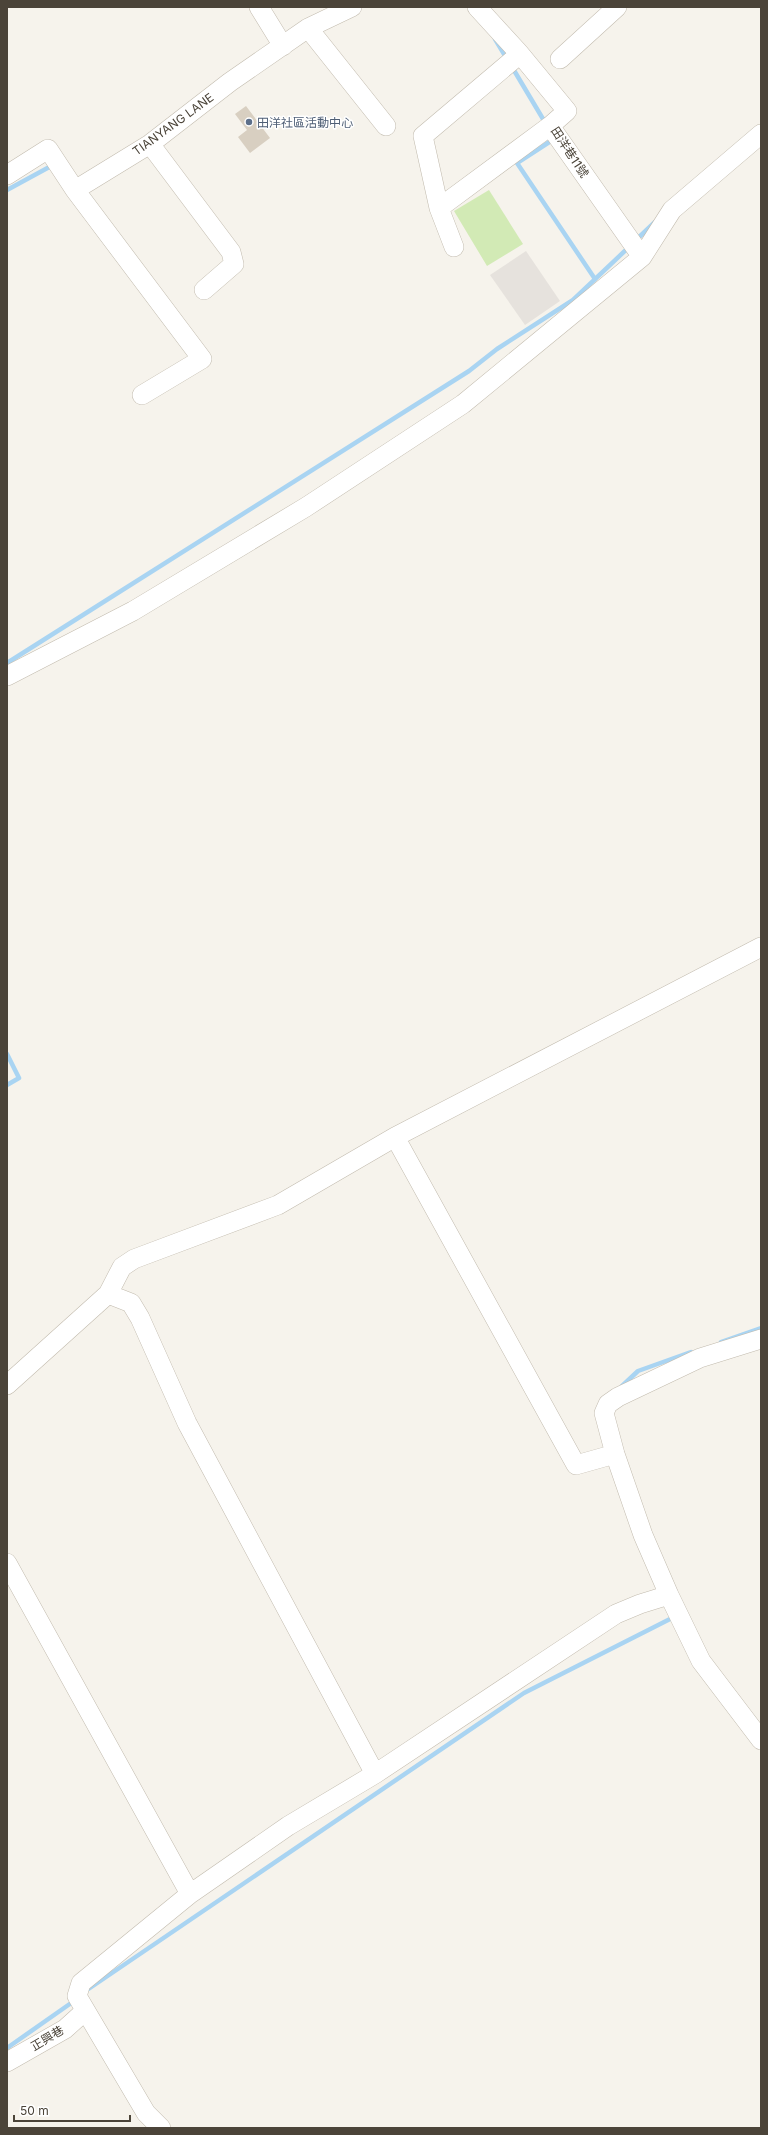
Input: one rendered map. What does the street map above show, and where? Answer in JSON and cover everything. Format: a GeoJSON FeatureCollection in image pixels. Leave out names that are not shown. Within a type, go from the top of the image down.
{"type":"FeatureCollection","features":[{"type":"Feature","properties":{"kind":"street"},"geometry":{"type":"LineString","coordinates":[[259,7],[283,46]]}},
{"type":"Feature","properties":{"kind":"street","name":"TIANYANG LANE"},"geometry":{"type":"LineString","coordinates":[[74,190],[150,144],[230,82],[308,28],[352,7]]}},
{"type":"Feature","properties":{"kind":"street","name":"田洋巷11號"},"geometry":{"type":"LineString","coordinates":[[477,7],[520,54],[567,111],[550,126],[642,257]]}},
{"type":"Feature","properties":{"kind":"street"},"geometry":{"type":"LineString","coordinates":[[560,59],[617,7]]}},
{"type":"Feature","properties":{"kind":"street"},"geometry":{"type":"LineString","coordinates":[[308,28],[386,126]]}},
{"type":"Feature","properties":{"kind":"street"},"geometry":{"type":"LineString","coordinates":[[454,247],[439,208],[423,136],[520,54]]}},
{"type":"Feature","properties":{"kind":"street"},"geometry":{"type":"LineString","coordinates":[[439,208],[550,126]]}},
{"type":"Feature","properties":{"kind":"street"},"geometry":{"type":"LineString","coordinates":[[7,676],[133,611],[306,506],[456,409],[642,257],[672,210],[761,134]]}},
{"type":"Feature","properties":{"kind":"street"},"geometry":{"type":"LineString","coordinates":[[150,144],[231,252],[234,264],[204,290]]}},
{"type":"Feature","properties":{"kind":"street"},"geometry":{"type":"LineString","coordinates":[[7,175],[48,149],[74,190],[202,359],[142,395]]}},
{"type":"Feature","properties":{"kind":"street"},"geometry":{"type":"LineString","coordinates":[[7,1385],[108,1294],[122,1267],[134,1260],[278,1205],[395,1137],[761,947]]}},
{"type":"Feature","properties":{"kind":"street"},"geometry":{"type":"LineString","coordinates":[[395,1137],[576,1465],[615,1454]]}},
{"type":"Feature","properties":{"kind":"street"},"geometry":{"type":"LineString","coordinates":[[108,1294],[131,1303],[140,1318],[187,1423],[375,1774]]}},
{"type":"Feature","properties":{"kind":"street"},"geometry":{"type":"LineString","coordinates":[[761,1339],[700,1358],[613,1399],[608,1404],[604,1413],[615,1454],[643,1535],[669,1596],[701,1661],[761,1740]]}},
{"type":"Feature","properties":{"kind":"street"},"geometry":{"type":"LineString","coordinates":[[7,1563],[190,1894]]}},
{"type":"Feature","properties":{"kind":"street"},"geometry":{"type":"LineString","coordinates":[[161,2128],[146,2113],[85,2011],[77,1996],[81,1982],[190,1894],[288,1826],[375,1774],[616,1614],[640,1604],[669,1596]]}},
{"type":"Feature","properties":{"kind":"street","name":"正興巷"},"geometry":{"type":"LineString","coordinates":[[7,2062],[65,2029],[85,2011]]}},
{"type":"Feature","properties":{"kind":"shaded area"},"geometry":{"type":"Polygon","coordinates":[[[526,251],[560,301],[525,325],[490,275],[526,251]]]}},
{"type":"Feature","properties":{"kind":"green space"},"geometry":{"type":"Polygon","coordinates":[[[489,190],[523,244],[487,266],[454,211],[489,190]]]}},
{"type":"Feature","properties":{"kind":"building","name":"田洋社區活動中心"},"geometry":{"type":"Polygon","coordinates":[[[246,106],[270,138],[250,153],[238,137],[247,130],[235,114],[246,106]]]}},
{"type":"Feature","properties":{"kind":"waterway"},"geometry":{"type":"LineString","coordinates":[[495,39],[507,59]]}},
{"type":"Feature","properties":{"kind":"waterway"},"geometry":{"type":"LineString","coordinates":[[512,67],[546,124]]}},
{"type":"Feature","properties":{"kind":"waterway"},"geometry":{"type":"LineString","coordinates":[[554,139],[517,163],[595,279]]}},
{"type":"Feature","properties":{"kind":"waterway"},"geometry":{"type":"LineString","coordinates":[[7,190],[53,165]]}},
{"type":"Feature","properties":{"kind":"waterway"},"geometry":{"type":"LineString","coordinates":[[636,240],[655,222]]}},
{"type":"Feature","properties":{"kind":"waterway"},"geometry":{"type":"LineString","coordinates":[[7,663],[469,371],[497,349],[573,300],[629,247]]}},
{"type":"Feature","properties":{"kind":"waterway"},"geometry":{"type":"LineString","coordinates":[[7,1054],[19,1078],[7,1085]]}},
{"type":"Feature","properties":{"kind":"waterway"},"geometry":{"type":"LineString","coordinates":[[721,1342],[761,1328]]}},
{"type":"Feature","properties":{"kind":"waterway"},"geometry":{"type":"LineString","coordinates":[[622,1386],[638,1371],[691,1352]]}},
{"type":"Feature","properties":{"kind":"waterway"},"geometry":{"type":"LineString","coordinates":[[84,1992],[524,1693],[674,1617]]}},
{"type":"Feature","properties":{"kind":"waterway"},"geometry":{"type":"LineString","coordinates":[[7,2048],[74,2001]]}},
{"type":"Feature","properties":{"kind":"place","name":"田洋社區活動中心"},"geometry":{"type":"Point","coordinates":[249,122]}}]}
